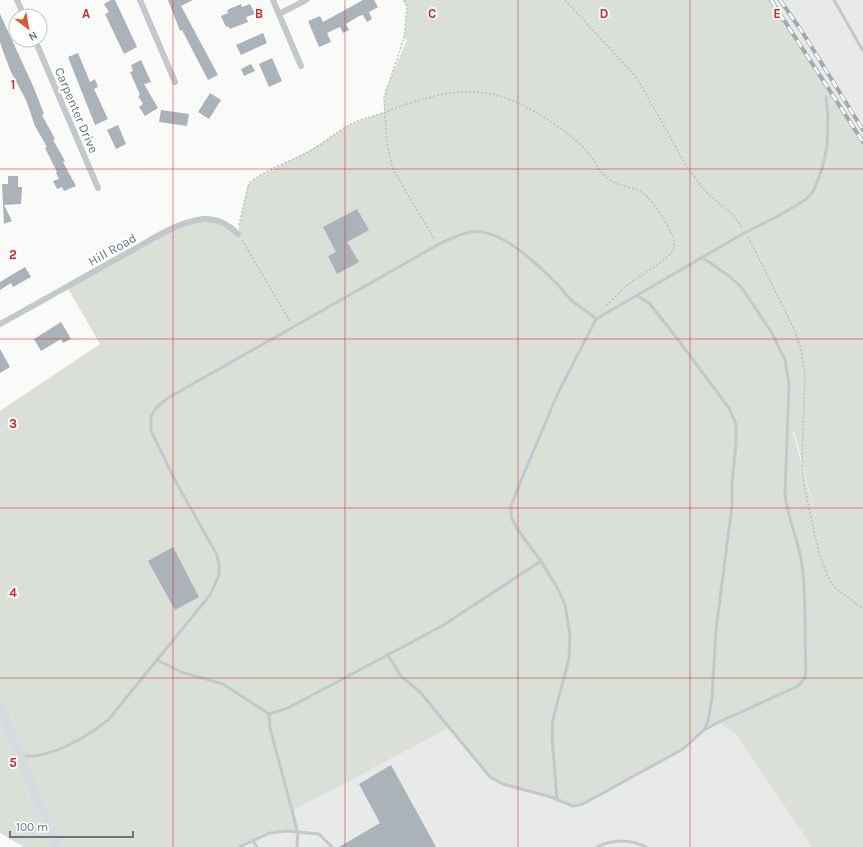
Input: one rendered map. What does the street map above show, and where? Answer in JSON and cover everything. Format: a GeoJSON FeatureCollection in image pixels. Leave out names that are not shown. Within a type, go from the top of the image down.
{"type":"FeatureCollection","features":[{"type":"Feature","properties":{"kind":"main road"},"geometry":{"type":"LineString","coordinates":[[0,707],[57,847]]}},
{"type":"Feature","properties":{"kind":"street"},"geometry":{"type":"LineString","coordinates":[[140,0],[175,82]]}},
{"type":"Feature","properties":{"kind":"street"},"geometry":{"type":"LineString","coordinates":[[273,0],[301,66]]}},
{"type":"Feature","properties":{"kind":"street"},"geometry":{"type":"LineString","coordinates":[[279,14],[306,0]]}},
{"type":"Feature","properties":{"kind":"street","name":"Carpenter Drive"},"geometry":{"type":"LineString","coordinates":[[38,48],[98,188]]}},
{"type":"Feature","properties":{"kind":"street","name":"Hill Road"},"geometry":{"type":"LineString","coordinates":[[0,324],[183,224],[193,221],[213,219],[229,226],[238,234]]}},
{"type":"Feature","properties":{"kind":"lane"},"geometry":{"type":"LineString","coordinates":[[834,0],[863,51]]}},
{"type":"Feature","properties":{"kind":"lane"},"geometry":{"type":"LineString","coordinates":[[557,800],[552,737],[553,719],[569,659],[570,635],[565,605],[559,591],[512,520],[511,506],[557,395],[596,319],[638,296],[659,281],[703,258],[746,232],[798,204],[813,192],[822,169],[827,147],[828,117],[826,97]]}},
{"type":"Feature","properties":{"kind":"lane"},"geometry":{"type":"LineString","coordinates":[[21,756],[31,757],[44,754],[76,742],[98,729],[118,710],[210,595],[218,582],[219,564],[217,555],[176,482],[151,430],[151,416],[156,408],[168,398],[438,246],[470,232],[480,231],[496,235],[525,255],[555,282],[576,304],[596,319]]}},
{"type":"Feature","properties":{"kind":"lane"},"geometry":{"type":"LineString","coordinates":[[388,654],[401,676],[420,692],[490,777],[503,784],[572,806],[592,800],[683,749],[704,730],[739,712],[792,690],[803,682],[806,669],[804,584],[800,559],[785,494],[788,373],[781,351],[772,333],[748,297],[730,276],[703,258]]}},
{"type":"Feature","properties":{"kind":"lane"},"geometry":{"type":"LineString","coordinates":[[638,296],[649,303],[673,333],[729,408],[736,424],[732,506],[716,629],[712,698],[708,721],[704,730]]}},
{"type":"Feature","properties":{"kind":"lane"},"geometry":{"type":"LineString","coordinates":[[269,714],[288,708],[462,613],[540,561]]}},
{"type":"Feature","properties":{"kind":"lane"},"geometry":{"type":"LineString","coordinates":[[157,660],[176,670],[223,684],[269,714]]}},
{"type":"Feature","properties":{"kind":"lane"},"geometry":{"type":"LineString","coordinates":[[269,714],[270,728],[298,833],[297,847]]}},
{"type":"Feature","properties":{"kind":"lane"},"geometry":{"type":"LineString","coordinates":[[239,847],[252,840],[276,831],[286,831],[319,834],[332,847]]}},
{"type":"Feature","properties":{"kind":"lane"},"geometry":{"type":"LineString","coordinates":[[252,840],[257,847]]}},
{"type":"Feature","properties":{"kind":"lane"},"geometry":{"type":"LineString","coordinates":[[597,847],[614,842],[629,841],[646,847]]}},
{"type":"Feature","properties":{"kind":"path"},"geometry":{"type":"LineString","coordinates":[[405,0],[404,38],[386,91],[384,112],[387,142],[392,166],[438,246]]}},
{"type":"Feature","properties":{"kind":"path"},"geometry":{"type":"LineString","coordinates":[[293,327],[238,234],[248,187],[254,179],[309,152],[349,125],[411,102],[458,92],[479,91],[496,94],[525,106],[554,124],[584,149],[606,177],[620,186],[635,189],[643,194],[650,200],[662,217],[671,232],[674,246],[666,258],[632,281],[605,307]]}},
{"type":"Feature","properties":{"kind":"shaded area"},"geometry":{"type":"Polygon","coordinates":[[[402,0],[771,0],[863,142],[863,847],[812,847],[735,733],[719,722],[704,730],[683,749],[592,800],[573,806],[551,797],[503,784],[490,777],[449,728],[294,810],[298,833],[276,831],[239,847],[24,847],[0,833],[0,411],[100,344],[67,287],[183,224],[213,219],[238,233],[247,187],[254,179],[309,151],[349,125],[384,112],[385,91],[407,40],[404,38],[407,7],[402,0]],[[794,431],[793,432],[819,529],[794,431]]]}},
{"type":"Feature","properties":{"kind":"shaded area"},"geometry":{"type":"Polygon","coordinates":[[[771,0],[863,0],[863,141],[813,63],[771,0]]]}},
{"type":"Feature","properties":{"kind":"shaded area"},"geometry":{"type":"Polygon","coordinates":[[[725,718],[812,847],[239,847],[293,810],[449,728],[704,730],[725,718]]]}},
{"type":"Feature","properties":{"kind":"building"},"geometry":{"type":"Polygon","coordinates":[[[111,0],[115,0],[137,47],[124,54],[105,14],[109,12],[104,4],[111,0]]]}},
{"type":"Feature","properties":{"kind":"building"},"geometry":{"type":"Polygon","coordinates":[[[168,0],[193,0],[181,6],[218,75],[208,80],[182,30],[180,31],[168,0]]]}},
{"type":"Feature","properties":{"kind":"building"},"geometry":{"type":"Polygon","coordinates":[[[363,0],[374,0],[378,7],[369,12],[372,19],[367,22],[363,15],[359,16],[346,24],[349,30],[343,33],[340,27],[327,33],[331,42],[319,47],[308,21],[320,16],[323,22],[363,0]]]}},
{"type":"Feature","properties":{"kind":"building"},"geometry":{"type":"Polygon","coordinates":[[[241,4],[242,7],[250,4],[255,14],[246,17],[248,22],[230,29],[228,26],[226,27],[221,16],[228,13],[227,10],[241,4]]]}},
{"type":"Feature","properties":{"kind":"building"},"geometry":{"type":"Polygon","coordinates":[[[0,14],[8,31],[8,48],[16,48],[34,88],[44,114],[42,115],[55,139],[53,140],[65,161],[63,162],[76,186],[64,191],[62,187],[57,189],[53,181],[59,179],[56,173],[57,172],[45,148],[47,147],[35,126],[26,100],[11,72],[0,42],[0,14]]]}},
{"type":"Feature","properties":{"kind":"building"},"geometry":{"type":"Polygon","coordinates":[[[263,33],[267,43],[241,55],[236,45],[263,33]]]}},
{"type":"Feature","properties":{"kind":"building"},"geometry":{"type":"Polygon","coordinates":[[[78,53],[90,82],[95,79],[98,87],[94,89],[108,119],[95,125],[68,57],[78,53]]]}},
{"type":"Feature","properties":{"kind":"building"},"geometry":{"type":"Polygon","coordinates":[[[272,58],[282,81],[269,87],[259,64],[272,58]]]}},
{"type":"Feature","properties":{"kind":"building"},"geometry":{"type":"Polygon","coordinates":[[[141,60],[151,82],[144,84],[158,108],[145,116],[139,107],[143,104],[138,96],[140,95],[130,72],[133,71],[131,65],[141,60]]]}},
{"type":"Feature","properties":{"kind":"building"},"geometry":{"type":"Polygon","coordinates":[[[251,64],[255,71],[244,76],[241,69],[251,64]]]}},
{"type":"Feature","properties":{"kind":"building"},"geometry":{"type":"Polygon","coordinates":[[[210,93],[221,100],[209,119],[198,112],[210,93]]]}},
{"type":"Feature","properties":{"kind":"building"},"geometry":{"type":"Polygon","coordinates":[[[161,110],[189,114],[187,126],[159,122],[161,110]]]}},
{"type":"Feature","properties":{"kind":"building"},"geometry":{"type":"Polygon","coordinates":[[[118,125],[126,144],[116,149],[107,130],[118,125]]]}},
{"type":"Feature","properties":{"kind":"building"},"geometry":{"type":"Polygon","coordinates":[[[8,176],[18,176],[18,187],[22,187],[21,204],[4,205],[12,221],[4,224],[2,184],[8,184],[8,176]]]}},
{"type":"Feature","properties":{"kind":"building"},"geometry":{"type":"Polygon","coordinates":[[[357,209],[369,230],[347,242],[359,262],[337,274],[328,256],[336,252],[323,227],[357,209]]]}},
{"type":"Feature","properties":{"kind":"building"},"geometry":{"type":"Polygon","coordinates":[[[25,267],[31,277],[13,287],[11,283],[0,290],[0,282],[25,267]]]}},
{"type":"Feature","properties":{"kind":"building"},"geometry":{"type":"Polygon","coordinates":[[[61,322],[71,339],[63,343],[61,339],[41,351],[34,339],[61,322]]]}},
{"type":"Feature","properties":{"kind":"building"},"geometry":{"type":"Polygon","coordinates":[[[0,349],[10,367],[0,373],[0,349]]]}},
{"type":"Feature","properties":{"kind":"building"},"geometry":{"type":"Polygon","coordinates":[[[173,547],[199,597],[175,610],[148,561],[173,547]]]}},
{"type":"Feature","properties":{"kind":"building"},"geometry":{"type":"Polygon","coordinates":[[[391,765],[436,847],[339,847],[380,823],[359,784],[391,765]]]}},
{"type":"Feature","properties":{"kind":"railway"},"geometry":{"type":"LineString","coordinates":[[771,0],[863,142]]}},
{"type":"Feature","properties":{"kind":"railway"},"geometry":{"type":"LineString","coordinates":[[780,0],[801,30],[863,130]]}}]}
